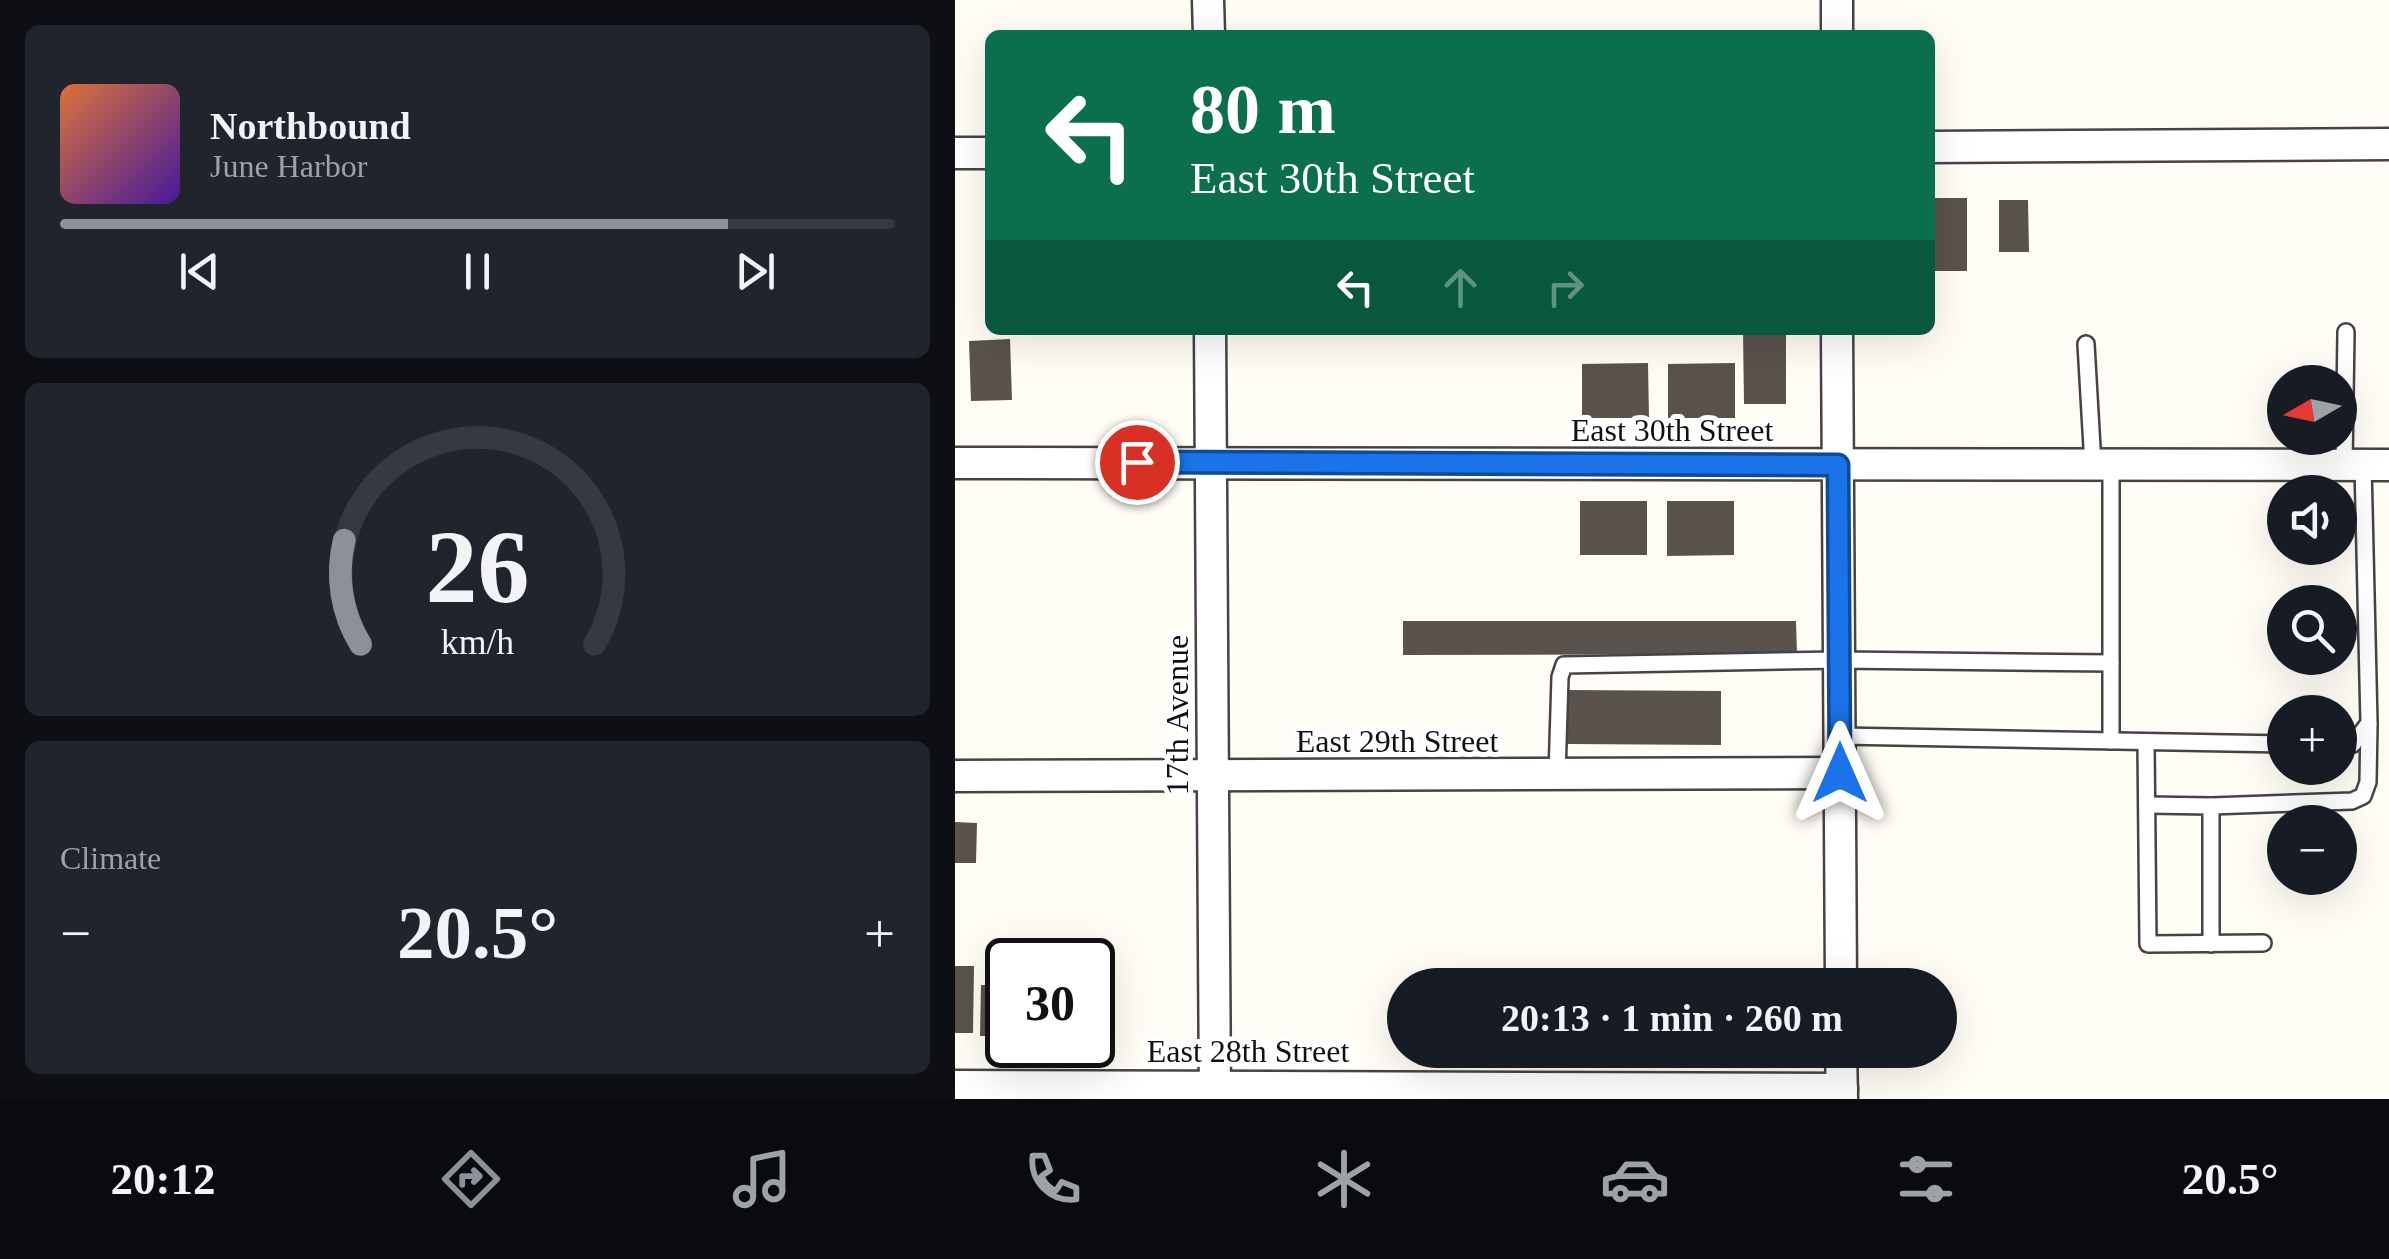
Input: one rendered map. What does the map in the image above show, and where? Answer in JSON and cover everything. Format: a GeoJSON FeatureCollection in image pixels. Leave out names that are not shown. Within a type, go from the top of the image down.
{"type":"FeatureCollection","features":[{"type":"Feature","properties":{"kind":"street"},"geometry":{"type":"LineString","coordinates":[[1209,0],[1209,30]]}},
{"type":"Feature","properties":{"kind":"street"},"geometry":{"type":"LineString","coordinates":[[1837,0],[1837,30]]}},
{"type":"Feature","properties":{"kind":"street"},"geometry":{"type":"LineString","coordinates":[[1935,147],[2389,144]]}},
{"type":"Feature","properties":{"kind":"street"},"geometry":{"type":"LineString","coordinates":[[955,154],[985,154]]}},
{"type":"Feature","properties":{"kind":"street","name":"17th Avenue"},"geometry":{"type":"LineString","coordinates":[[1210,335],[1215,1092]]}},
{"type":"Feature","properties":{"kind":"street"},"geometry":{"type":"LineString","coordinates":[[1837,335],[1841,968]]}},
{"type":"Feature","properties":{"kind":"street","name":"East 30th Street"},"geometry":{"type":"LineString","coordinates":[[955,462],[2366,465]]}},
{"type":"Feature","properties":{"kind":"street","name":"East 29th Street"},"geometry":{"type":"LineString","coordinates":[[955,776],[1840,773]]}},
{"type":"Feature","properties":{"kind":"street"},"geometry":{"type":"LineString","coordinates":[[1841,1068],[1842,1094]]}},
{"type":"Feature","properties":{"kind":"street","name":"East 28th Street"},"geometry":{"type":"LineString","coordinates":[[955,1086],[1215,1092],[1842,1094]]}},
{"type":"Feature","properties":{"kind":"lane"},"geometry":{"type":"LineString","coordinates":[[2147,805],[2352,801],[2363,796],[2369,782],[2366,465],[2346,332]]}},
{"type":"Feature","properties":{"kind":"lane"},"geometry":{"type":"LineString","coordinates":[[2086,344],[2102,465],[2111,741]]}},
{"type":"Feature","properties":{"kind":"lane"},"geometry":{"type":"LineString","coordinates":[[1557,775],[1565,665],[1839,660],[2111,663]]}},
{"type":"Feature","properties":{"kind":"lane"},"geometry":{"type":"LineString","coordinates":[[2357,739],[2369,723]]}},
{"type":"Feature","properties":{"kind":"lane"},"geometry":{"type":"LineString","coordinates":[[1839,736],[2267,744]]}},
{"type":"Feature","properties":{"kind":"lane"},"geometry":{"type":"LineString","coordinates":[[2145,744],[2148,944],[2263,943]]}},
{"type":"Feature","properties":{"kind":"lane"},"geometry":{"type":"LineString","coordinates":[[2211,806],[2211,944]]}},
{"type":"Feature","properties":{"kind":"building"},"geometry":{"type":"Polygon","coordinates":[[[1935,198],[1967,198],[1967,271],[1935,271],[1935,198]]]}},
{"type":"Feature","properties":{"kind":"building"},"geometry":{"type":"Polygon","coordinates":[[[1999,200],[2028,200],[2029,252],[1999,252],[1999,200]]]}},
{"type":"Feature","properties":{"kind":"building"},"geometry":{"type":"Polygon","coordinates":[[[1743,335],[1786,335],[1786,404],[1744,404],[1743,335]]]}},
{"type":"Feature","properties":{"kind":"building"},"geometry":{"type":"Polygon","coordinates":[[[1010,339],[1012,400],[971,401],[969,341],[1010,339]]]}},
{"type":"Feature","properties":{"kind":"building"},"geometry":{"type":"Polygon","coordinates":[[[1648,363],[1649,418],[1582,418],[1582,364],[1648,363]]]}},
{"type":"Feature","properties":{"kind":"building"},"geometry":{"type":"Polygon","coordinates":[[[1735,363],[1735,418],[1668,418],[1668,364],[1735,363]]]}},
{"type":"Feature","properties":{"kind":"building"},"geometry":{"type":"Polygon","coordinates":[[[1580,501],[1647,501],[1647,555],[1580,555],[1580,501]]]}},
{"type":"Feature","properties":{"kind":"building"},"geometry":{"type":"Polygon","coordinates":[[[1667,501],[1734,501],[1734,555],[1667,556],[1667,501]]]}},
{"type":"Feature","properties":{"kind":"building"},"geometry":{"type":"Polygon","coordinates":[[[1403,621],[1796,621],[1797,654],[1403,655],[1403,621]]]}},
{"type":"Feature","properties":{"kind":"building"},"geometry":{"type":"Polygon","coordinates":[[[1568,690],[1721,691],[1721,745],[1568,744],[1568,690]]]}},
{"type":"Feature","properties":{"kind":"building"},"geometry":{"type":"Polygon","coordinates":[[[955,822],[977,823],[976,863],[955,863],[955,822]]]}},
{"type":"Feature","properties":{"kind":"building"},"geometry":{"type":"Polygon","coordinates":[[[955,966],[974,966],[973,1033],[955,1033],[955,966]]]}},
{"type":"Feature","properties":{"kind":"building"},"geometry":{"type":"Polygon","coordinates":[[[981,985],[985,985],[985,1036],[980,1036],[981,985]]]}},
{"type":"Feature","properties":{"kind":"route"},"geometry":{"type":"LineString","coordinates":[[1137,462],[1838,465],[1840,773]]}}]}
